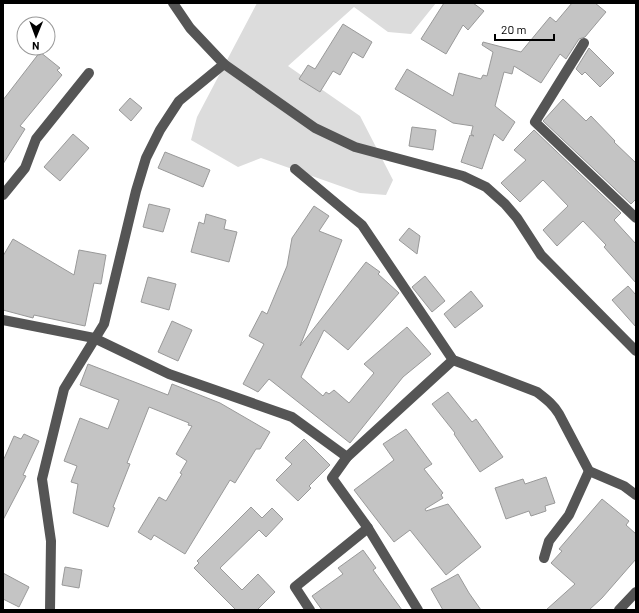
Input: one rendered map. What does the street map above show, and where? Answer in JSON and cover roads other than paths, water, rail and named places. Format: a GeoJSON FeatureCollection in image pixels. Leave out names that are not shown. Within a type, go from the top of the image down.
{"type":"FeatureCollection","features":[{"type":"Feature","properties":{"kind":"street"},"geometry":{"type":"LineString","coordinates":[[173,3],[190,28],[224,64],[315,128],[355,147],[463,176],[486,187],[505,204],[517,218],[541,256],[636,351]]}},
{"type":"Feature","properties":{"kind":"street"},"geometry":{"type":"LineString","coordinates":[[584,43],[535,122],[636,218]]}},
{"type":"Feature","properties":{"kind":"street"},"geometry":{"type":"LineString","coordinates":[[50,610],[52,541],[42,479],[64,389],[104,324],[136,191],[146,158],[160,130],[179,101],[224,64]]}},
{"type":"Feature","properties":{"kind":"street"},"geometry":{"type":"LineString","coordinates":[[3,195],[25,168],[36,139],[89,73]]}},
{"type":"Feature","properties":{"kind":"street"},"geometry":{"type":"LineString","coordinates":[[295,169],[362,225],[453,360],[537,392],[554,406],[589,471],[624,486],[636,495]]}},
{"type":"Feature","properties":{"kind":"street"},"geometry":{"type":"LineString","coordinates":[[3,320],[94,338],[169,374],[292,417],[347,457]]}},
{"type":"Feature","properties":{"kind":"street"},"geometry":{"type":"LineString","coordinates":[[418,610],[368,528],[332,478],[347,457],[453,360]]}},
{"type":"Feature","properties":{"kind":"street"},"geometry":{"type":"LineString","coordinates":[[544,558],[549,541],[569,515],[589,471]]}},
{"type":"Feature","properties":{"kind":"street"},"geometry":{"type":"LineString","coordinates":[[310,610],[295,587],[368,528]]}},
{"type":"Feature","properties":{"kind":"street"},"geometry":{"type":"LineString","coordinates":[[619,610],[636,592]]}}]}
